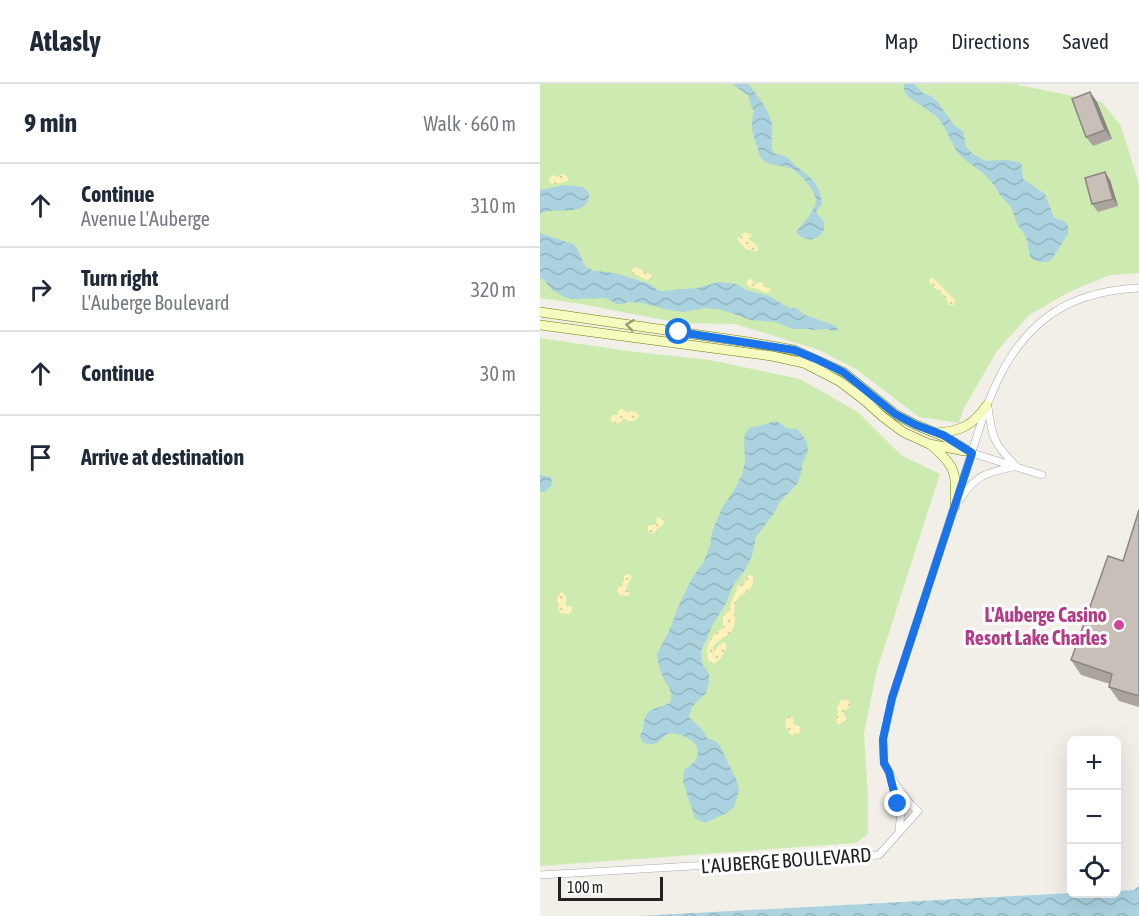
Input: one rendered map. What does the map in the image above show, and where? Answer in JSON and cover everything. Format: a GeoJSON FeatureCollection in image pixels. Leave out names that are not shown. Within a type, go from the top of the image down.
{"type":"FeatureCollection","features":[{"type":"Feature","properties":{"kind":"street","name":"L'AUBERGE BOULEVARD"},"geometry":{"type":"LineString","coordinates":[[540,875],[879,855],[918,811],[896,785],[884,763],[883,739],[892,698],[987,405],[1006,364],[1021,343],[1055,310],[1083,297],[1118,289],[1139,288]]}},
{"type":"Feature","properties":{"kind":"street"},"geometry":{"type":"LineString","coordinates":[[540,312],[794,350],[843,372],[895,414],[937,433],[972,453]]}},
{"type":"Feature","properties":{"kind":"street"},"geometry":{"type":"LineString","coordinates":[[540,325],[772,356],[804,363],[839,381],[903,432],[929,444],[972,453],[1042,475]]}},
{"type":"Feature","properties":{"kind":"street"},"geometry":{"type":"LineString","coordinates":[[937,433],[960,429],[979,417],[987,405]]}},
{"type":"Feature","properties":{"kind":"street"},"geometry":{"type":"LineString","coordinates":[[987,405],[991,432],[1002,452],[1016,466]]}},
{"type":"Feature","properties":{"kind":"street"},"geometry":{"type":"LineString","coordinates":[[929,444],[951,465],[956,478],[955,506]]}},
{"type":"Feature","properties":{"kind":"street"},"geometry":{"type":"LineString","coordinates":[[955,506],[970,484],[981,476],[1016,466]]}},
{"type":"Feature","properties":{"kind":"street"},"geometry":{"type":"LineString","coordinates":[[889,772],[901,812],[899,833]]}},
{"type":"Feature","properties":{"kind":"green space"},"geometry":{"type":"Polygon","coordinates":[[[540,84],[1018,84],[1102,102],[1121,126],[1139,184],[1139,273],[1110,275],[1071,291],[1029,315],[997,351],[963,410],[959,423],[919,417],[856,369],[819,350],[735,324],[679,323],[540,298],[540,84]]]}},
{"type":"Feature","properties":{"kind":"green space"},"geometry":{"type":"Polygon","coordinates":[[[540,338],[710,360],[800,379],[858,412],[901,455],[940,474],[877,670],[864,733],[868,834],[856,843],[540,866],[540,338]]]}},
{"type":"Feature","properties":{"kind":"sand"},"geometry":{"type":"Polygon","coordinates":[[[562,174],[567,176],[568,181],[550,183],[548,178],[562,174]]]}},
{"type":"Feature","properties":{"kind":"sand"},"geometry":{"type":"Polygon","coordinates":[[[745,232],[751,234],[748,239],[757,245],[758,251],[748,250],[741,244],[738,238],[745,232]]]}},
{"type":"Feature","properties":{"kind":"sand"},"geometry":{"type":"Polygon","coordinates":[[[636,267],[651,274],[652,279],[647,280],[633,273],[632,270],[636,267]]]}},
{"type":"Feature","properties":{"kind":"sand"},"geometry":{"type":"Polygon","coordinates":[[[932,277],[955,300],[954,305],[949,305],[945,296],[931,285],[929,281],[932,277]]]}},
{"type":"Feature","properties":{"kind":"sand"},"geometry":{"type":"Polygon","coordinates":[[[751,278],[754,284],[761,282],[764,287],[770,288],[770,291],[766,293],[749,287],[746,282],[751,278]]]}},
{"type":"Feature","properties":{"kind":"sand"},"geometry":{"type":"Polygon","coordinates":[[[621,409],[626,412],[635,411],[639,416],[634,421],[624,418],[617,424],[611,421],[613,415],[618,415],[621,409]]]}},
{"type":"Feature","properties":{"kind":"sand"},"geometry":{"type":"Polygon","coordinates":[[[657,517],[662,518],[663,525],[654,533],[650,533],[648,526],[656,524],[657,517]]]}},
{"type":"Feature","properties":{"kind":"sand"},"geometry":{"type":"Polygon","coordinates":[[[628,574],[632,577],[626,587],[630,593],[628,596],[620,595],[617,590],[624,581],[624,576],[628,574]]]}},
{"type":"Feature","properties":{"kind":"sand"},"geometry":{"type":"Polygon","coordinates":[[[749,575],[753,576],[752,586],[736,602],[735,623],[732,630],[714,645],[714,652],[724,642],[727,645],[720,659],[712,664],[707,655],[711,639],[723,628],[723,616],[729,612],[738,585],[742,584],[744,587],[749,575]]]}},
{"type":"Feature","properties":{"kind":"sand"},"geometry":{"type":"Polygon","coordinates":[[[561,592],[567,600],[566,607],[572,608],[568,614],[560,613],[558,609],[557,601],[561,592]]]}},
{"type":"Feature","properties":{"kind":"sand"},"geometry":{"type":"Polygon","coordinates":[[[845,699],[850,706],[844,710],[846,720],[838,724],[836,721],[837,707],[841,700],[845,699]]]}},
{"type":"Feature","properties":{"kind":"sand"},"geometry":{"type":"Polygon","coordinates":[[[789,716],[793,718],[794,725],[801,729],[796,735],[791,735],[786,728],[785,723],[789,716]]]}},
{"type":"Feature","properties":{"kind":"water"},"geometry":{"type":"Polygon","coordinates":[[[732,84],[748,84],[763,103],[771,120],[774,153],[788,158],[817,185],[822,204],[816,212],[824,224],[822,234],[818,237],[804,238],[796,232],[813,210],[816,201],[814,193],[795,171],[770,164],[762,159],[753,132],[754,111],[748,95],[732,84]]]}},
{"type":"Feature","properties":{"kind":"water"},"geometry":{"type":"Polygon","coordinates":[[[904,84],[914,84],[923,93],[937,101],[954,125],[963,131],[966,147],[973,154],[986,161],[1007,160],[1021,163],[1023,179],[1045,194],[1054,218],[1068,225],[1068,234],[1052,259],[1048,262],[1033,260],[1026,237],[1017,224],[1011,207],[983,173],[957,152],[936,116],[907,96],[904,84]]]}},
{"type":"Feature","properties":{"kind":"water"},"geometry":{"type":"Polygon","coordinates":[[[565,185],[583,187],[589,193],[588,201],[577,209],[540,214],[540,190],[565,185]]]}},
{"type":"Feature","properties":{"kind":"water"},"geometry":{"type":"Polygon","coordinates":[[[540,233],[573,244],[585,266],[594,271],[622,275],[650,284],[661,291],[697,288],[719,282],[739,285],[746,290],[769,296],[791,309],[793,307],[798,309],[803,314],[837,327],[838,330],[792,329],[776,322],[751,320],[722,310],[705,308],[683,312],[643,303],[617,304],[605,298],[564,297],[552,290],[540,278],[540,233]]]}},
{"type":"Feature","properties":{"kind":"water"},"geometry":{"type":"Polygon","coordinates":[[[775,421],[786,428],[797,429],[807,442],[808,452],[803,461],[798,483],[779,503],[756,537],[752,556],[734,584],[702,649],[702,663],[709,674],[709,684],[706,693],[692,707],[689,717],[702,729],[707,738],[717,742],[737,781],[739,790],[734,807],[727,813],[705,823],[695,818],[683,782],[684,771],[698,755],[695,744],[679,734],[667,734],[653,744],[642,742],[640,736],[649,711],[670,703],[671,691],[661,672],[657,654],[691,580],[704,561],[712,531],[724,504],[742,475],[746,432],[751,427],[775,421]]]}},
{"type":"Feature","properties":{"kind":"water"},"geometry":{"type":"Polygon","coordinates":[[[540,475],[551,477],[552,485],[545,492],[540,492],[540,475]]]}},
{"type":"Feature","properties":{"kind":"water"},"geometry":{"type":"Polygon","coordinates":[[[1139,886],[1139,916],[639,916],[1067,893],[1067,898],[1121,898],[1121,891],[1134,890],[1139,886]]]}},
{"type":"Feature","properties":{"kind":"building"},"geometry":{"type":"Polygon","coordinates":[[[1090,92],[1105,130],[1086,137],[1072,99],[1090,92]]]}},
{"type":"Feature","properties":{"kind":"building"},"geometry":{"type":"Polygon","coordinates":[[[1105,172],[1113,199],[1092,204],[1085,178],[1105,172]]]}},
{"type":"Feature","properties":{"kind":"building","name":"L'Auberge Casino Resort Lake Charles"},"geometry":{"type":"Polygon","coordinates":[[[1139,510],[1139,696],[1109,687],[1112,674],[1071,660],[1108,556],[1123,561],[1139,510]]]}},
{"type":"Feature","properties":{"kind":"place","name":"L'Auberge Casino Resort Lake Charles"},"geometry":{"type":"Point","coordinates":[1119,625]}},
{"type":"Feature","properties":{"kind":"route"},"geometry":{"type":"LineString","coordinates":[[679,332],[794,350],[816,359],[843,372],[895,414],[943,435],[972,453],[892,698],[883,739],[884,763],[889,772],[898,804]]}}]}
